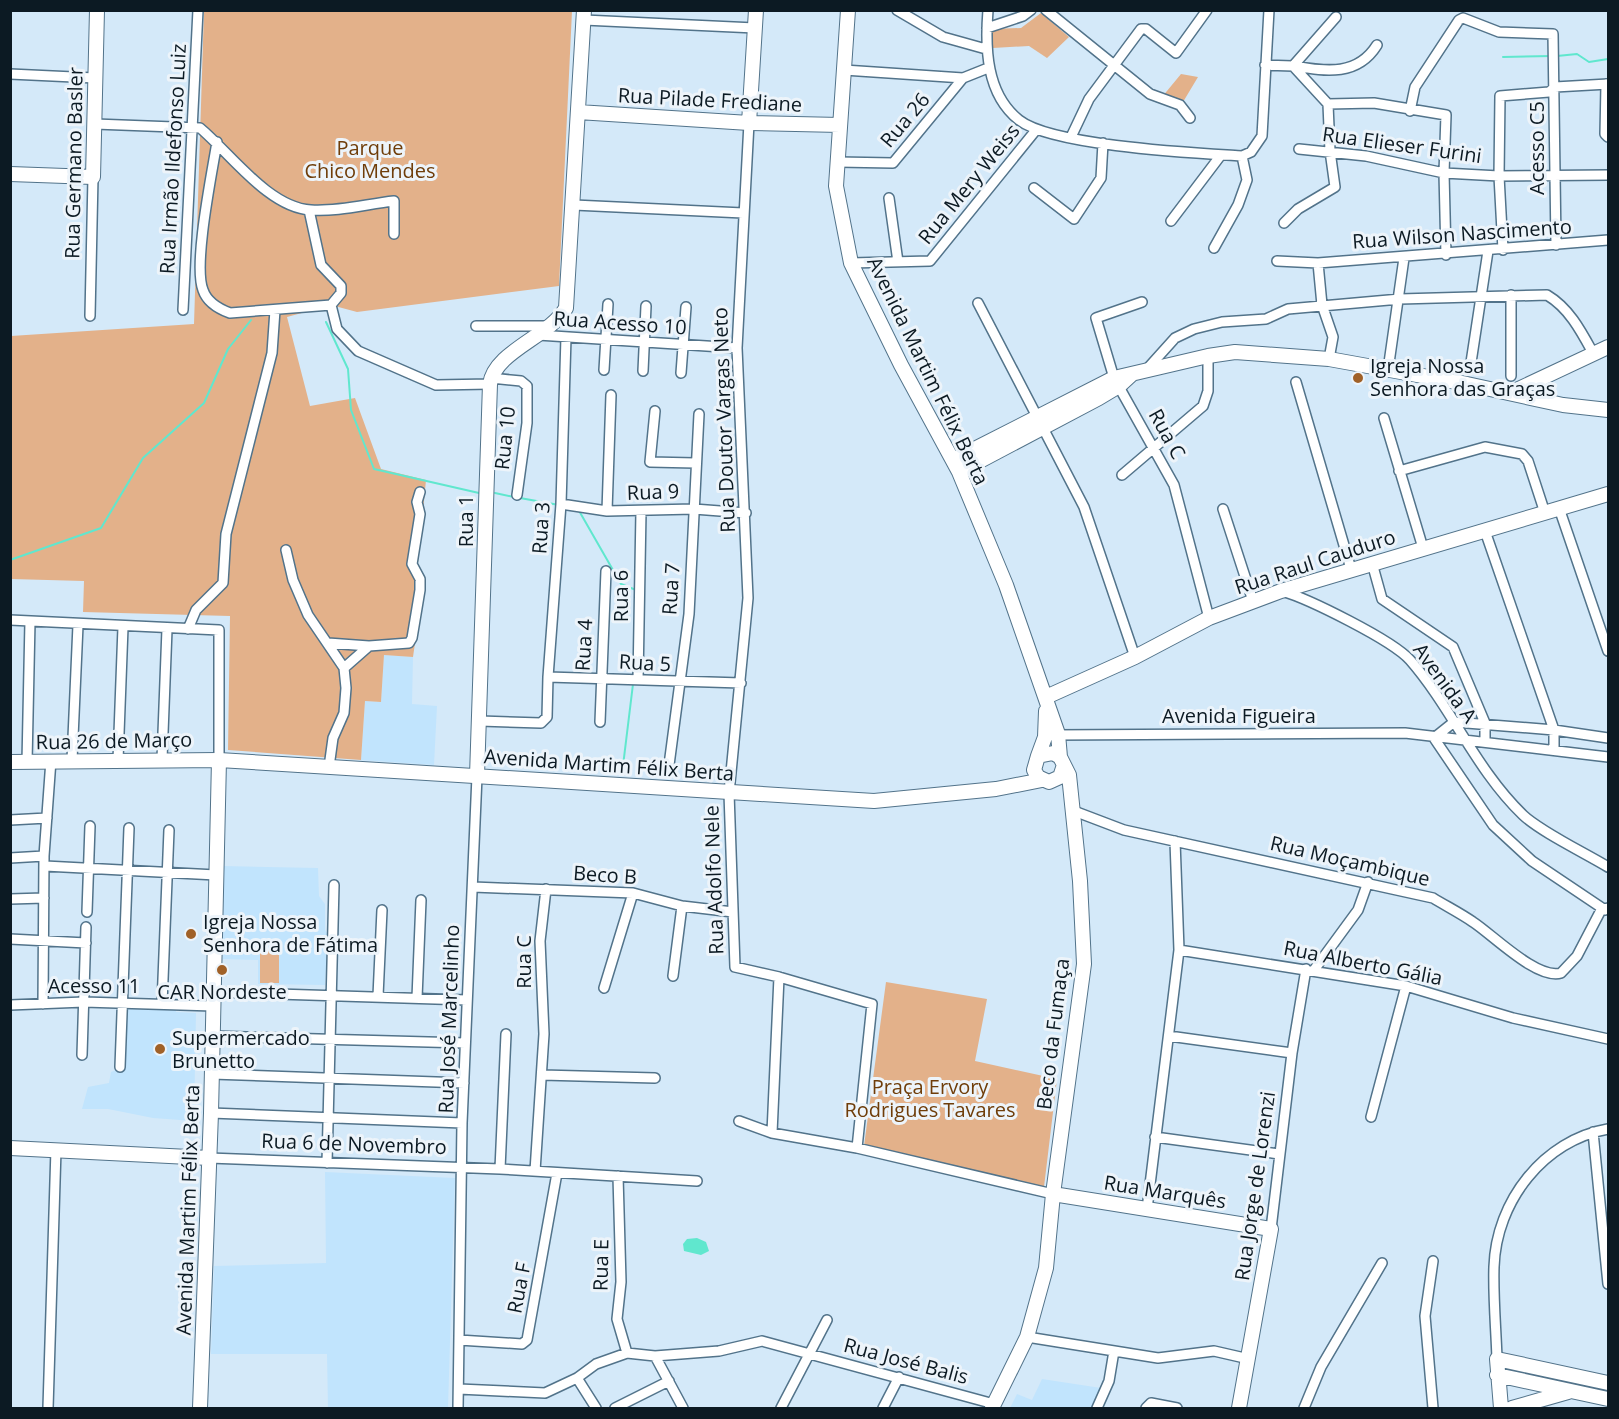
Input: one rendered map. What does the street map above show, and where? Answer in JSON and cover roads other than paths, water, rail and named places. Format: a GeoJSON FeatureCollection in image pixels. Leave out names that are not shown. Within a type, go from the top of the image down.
{"type":"FeatureCollection","features":[{"type":"Feature","properties":{"kind":"street","name":"Rua Germano Basler"},"geometry":{"type":"LineString","coordinates":[[90,316],[97,10]]}},
{"type":"Feature","properties":{"kind":"street","name":"Rua Irmão Ildefonso Luiz"},"geometry":{"type":"LineString","coordinates":[[183,310],[198,10]]}},
{"type":"Feature","properties":{"kind":"street","name":"Rua Doutor Vargas Neto"},"geometry":{"type":"LineString","coordinates":[[729,793],[748,598],[737,348],[756,10]]}},
{"type":"Feature","properties":{"kind":"street","name":"Avenida Martim Félix Berta"},"geometry":{"type":"LineString","coordinates":[[848,10],[837,186],[851,264],[901,365],[956,466],[1006,585],[1046,698],[1051,735],[1062,761]]}},
{"type":"Feature","properties":{"kind":"street"},"geometry":{"type":"LineString","coordinates":[[987,28],[1023,16],[1031,10]]}},
{"type":"Feature","properties":{"kind":"street"},"geometry":{"type":"LineString","coordinates":[[1046,10],[1150,94],[1180,105],[1190,118]]}},
{"type":"Feature","properties":{"kind":"street"},"geometry":{"type":"LineString","coordinates":[[985,13],[988,68],[1001,100],[1018,120],[1036,130],[1103,143],[1242,156],[1251,152],[1262,136],[1269,10]]}},
{"type":"Feature","properties":{"kind":"street"},"geometry":{"type":"LineString","coordinates":[[900,11],[943,36],[986,49]]}},
{"type":"Feature","properties":{"kind":"street"},"geometry":{"type":"LineString","coordinates":[[1071,137],[1089,99],[1143,28],[1176,52],[1205,13]]}},
{"type":"Feature","properties":{"kind":"street"},"geometry":{"type":"LineString","coordinates":[[331,305],[337,329],[358,351],[436,385],[490,381],[499,365],[561,315],[567,300],[584,15],[755,28]]}},
{"type":"Feature","properties":{"kind":"street"},"geometry":{"type":"LineString","coordinates":[[1293,66],[1336,17]]}},
{"type":"Feature","properties":{"kind":"street","name":"Acesso C5"},"geometry":{"type":"LineString","coordinates":[[1410,111],[1415,87],[1463,18],[1499,32],[1553,34],[1556,245]]}},
{"type":"Feature","properties":{"kind":"street"},"geometry":{"type":"LineString","coordinates":[[1265,65],[1335,72],[1360,64],[1377,45]]}},
{"type":"Feature","properties":{"kind":"street"},"geometry":{"type":"LineString","coordinates":[[1284,223],[1298,209],[1335,187],[1330,151],[1328,104],[1293,66]]}},
{"type":"Feature","properties":{"kind":"street","name":"Rua 26"},"geometry":{"type":"LineString","coordinates":[[838,162],[893,163],[963,78],[988,68]]}},
{"type":"Feature","properties":{"kind":"street"},"geometry":{"type":"LineString","coordinates":[[844,69],[963,78]]}},
{"type":"Feature","properties":{"kind":"street"},"geometry":{"type":"LineString","coordinates":[[10,74],[95,78]]}},
{"type":"Feature","properties":{"kind":"street"},"geometry":{"type":"LineString","coordinates":[[1503,250],[1499,176],[1500,96],[1549,92],[1555,87],[1607,84],[1605,134],[1608,137]]}},
{"type":"Feature","properties":{"kind":"street"},"geometry":{"type":"LineString","coordinates":[[1328,104],[1374,103],[1446,116],[1444,173],[1446,255]]}},
{"type":"Feature","properties":{"kind":"street","name":"Rua Pilade Frediane"},"geometry":{"type":"LineString","coordinates":[[578,112],[749,123],[840,125]]}},
{"type":"Feature","properties":{"kind":"street"},"geometry":{"type":"LineString","coordinates":[[94,124],[200,128],[217,142],[257,185],[283,200],[309,210],[394,201],[394,234]]}},
{"type":"Feature","properties":{"kind":"street","name":"Rua Mery Weiss"},"geometry":{"type":"LineString","coordinates":[[898,262],[930,261],[1036,130]]}},
{"type":"Feature","properties":{"kind":"street"},"geometry":{"type":"LineString","coordinates":[[217,142],[200,256],[202,290],[216,308],[230,313],[331,305],[341,292],[341,285],[321,266],[309,210]]}},
{"type":"Feature","properties":{"kind":"street"},"geometry":{"type":"LineString","coordinates":[[1034,188],[1074,219],[1101,178],[1103,143]]}},
{"type":"Feature","properties":{"kind":"street","name":"Rua Elieser Furini"},"geometry":{"type":"LineString","coordinates":[[1299,149],[1330,151],[1444,173],[1499,176],[1608,175]]}},
{"type":"Feature","properties":{"kind":"street"},"geometry":{"type":"LineString","coordinates":[[1171,221],[1221,155]]}},
{"type":"Feature","properties":{"kind":"street"},"geometry":{"type":"LineString","coordinates":[[1214,248],[1238,205],[1247,180],[1242,156]]}},
{"type":"Feature","properties":{"kind":"street"},"geometry":{"type":"LineString","coordinates":[[10,174],[93,177]]}},
{"type":"Feature","properties":{"kind":"street"},"geometry":{"type":"LineString","coordinates":[[851,264],[898,262],[889,198]]}},
{"type":"Feature","properties":{"kind":"street"},"geometry":{"type":"LineString","coordinates":[[574,205],[743,213]]}},
{"type":"Feature","properties":{"kind":"street","name":"Rua Wilson Nascimento"},"geometry":{"type":"LineString","coordinates":[[1277,261],[1318,263],[1404,258],[1608,240]]}},
{"type":"Feature","properties":{"kind":"street"},"geometry":{"type":"LineString","coordinates":[[1470,369],[1488,251]]}},
{"type":"Feature","properties":{"kind":"street"},"geometry":{"type":"LineString","coordinates":[[1388,370],[1400,299],[1404,258]]}},
{"type":"Feature","properties":{"kind":"street"},"geometry":{"type":"LineString","coordinates":[[1318,263],[1322,304],[1333,337],[1329,359]]}},
{"type":"Feature","properties":{"kind":"street"},"geometry":{"type":"LineString","coordinates":[[1148,368],[1175,338],[1194,329],[1222,322],[1266,319],[1288,309],[1322,304],[1480,296],[1547,295],[1556,300],[1576,322],[1593,353]]}},
{"type":"Feature","properties":{"kind":"street"},"geometry":{"type":"LineString","coordinates":[[1511,296],[1511,376]]}},
{"type":"Feature","properties":{"kind":"street","name":"Rua C"},"geometry":{"type":"LineString","coordinates":[[1142,302],[1096,318],[1117,382],[1174,485],[1209,618]]}},
{"type":"Feature","properties":{"kind":"street"},"geometry":{"type":"LineString","coordinates":[[978,303],[1084,507],[1135,657]]}},
{"type":"Feature","properties":{"kind":"street"},"geometry":{"type":"LineString","coordinates":[[604,370],[608,304]]}},
{"type":"Feature","properties":{"kind":"street"},"geometry":{"type":"LineString","coordinates":[[644,371],[646,306]]}},
{"type":"Feature","properties":{"kind":"street"},"geometry":{"type":"LineString","coordinates":[[681,373],[686,307]]}},
{"type":"Feature","properties":{"kind":"street"},"geometry":{"type":"LineString","coordinates":[[10,620],[188,629],[196,610],[223,584],[226,534],[272,353],[275,310]]}},
{"type":"Feature","properties":{"kind":"street"},"geometry":{"type":"LineString","coordinates":[[476,326],[550,326]]}},
{"type":"Feature","properties":{"kind":"street","name":"Rua Acesso 10"},"geometry":{"type":"LineString","coordinates":[[538,335],[737,348]]}},
{"type":"Feature","properties":{"kind":"street","name":"Rua 3"},"geometry":{"type":"LineString","coordinates":[[480,721],[545,722],[548,717],[548,677],[561,504],[566,337]]}},
{"type":"Feature","properties":{"kind":"street"},"geometry":{"type":"LineString","coordinates":[[1510,393],[1608,347]]}},
{"type":"Feature","properties":{"kind":"street"},"geometry":{"type":"LineString","coordinates":[[956,466],[1132,374],[1148,368],[1235,352],[1329,359],[1563,405],[1608,410]]}},
{"type":"Feature","properties":{"kind":"street"},"geometry":{"type":"LineString","coordinates":[[1122,475],[1203,406],[1208,391],[1208,356]]}},
{"type":"Feature","properties":{"kind":"street","name":"Rua 10"},"geometry":{"type":"LineString","coordinates":[[490,381],[521,381],[527,386],[527,423],[517,495]]}},
{"type":"Feature","properties":{"kind":"street","name":"Rua 1"},"geometry":{"type":"LineString","coordinates":[[477,776],[490,381]]}},
{"type":"Feature","properties":{"kind":"street"},"geometry":{"type":"LineString","coordinates":[[1296,382],[1351,569]]}},
{"type":"Feature","properties":{"kind":"street"},"geometry":{"type":"LineString","coordinates":[[607,511],[611,394]]}},
{"type":"Feature","properties":{"kind":"street"},"geometry":{"type":"LineString","coordinates":[[655,411],[650,462],[695,463]]}},
{"type":"Feature","properties":{"kind":"street","name":"Rua 7"},"geometry":{"type":"LineString","coordinates":[[669,765],[688,614],[699,414]]}},
{"type":"Feature","properties":{"kind":"street"},"geometry":{"type":"LineString","coordinates":[[1384,418],[1423,548]]}},
{"type":"Feature","properties":{"kind":"street"},"geometry":{"type":"LineString","coordinates":[[1399,471],[1485,447],[1522,454],[1528,461],[1545,513]]}},
{"type":"Feature","properties":{"kind":"street"},"geometry":{"type":"LineString","coordinates":[[328,643],[369,646],[409,643],[412,638],[420,590],[420,579],[412,564],[420,514],[417,502],[420,492]]}},
{"type":"Feature","properties":{"kind":"street","name":"Rua Raul Cauduro"},"geometry":{"type":"LineString","coordinates":[[1046,698],[1135,657],[1209,618],[1253,601],[1281,591],[1299,591],[1351,569],[1608,494]]}},
{"type":"Feature","properties":{"kind":"street","name":"Rua 9"},"geometry":{"type":"LineString","coordinates":[[561,504],[607,511],[694,509],[746,513]]}},
{"type":"Feature","properties":{"kind":"street"},"geometry":{"type":"LineString","coordinates":[[1223,508],[1253,601]]}},
{"type":"Feature","properties":{"kind":"street"},"geometry":{"type":"LineString","coordinates":[[1559,508],[1608,651]]}},
{"type":"Feature","properties":{"kind":"street","name":"Rua 6"},"geometry":{"type":"LineString","coordinates":[[638,680],[641,511]]}},
{"type":"Feature","properties":{"kind":"street"},"geometry":{"type":"LineString","coordinates":[[1485,531],[1554,730],[1554,749]]}},
{"type":"Feature","properties":{"kind":"street"},"geometry":{"type":"LineString","coordinates":[[286,550],[293,580],[308,615],[344,668],[346,688],[344,713],[333,738],[329,767]]}},
{"type":"Feature","properties":{"kind":"street"},"geometry":{"type":"LineString","coordinates":[[1372,563],[1382,599],[1453,647],[1485,723],[1485,741]]}},
{"type":"Feature","properties":{"kind":"street","name":"Rua 4"},"geometry":{"type":"LineString","coordinates":[[600,722],[606,571]]}},
{"type":"Feature","properties":{"kind":"street","name":"Avenida A"},"geometry":{"type":"LineString","coordinates":[[1299,591],[1398,649],[1417,669],[1464,740],[1524,815],[1608,867]]}},
{"type":"Feature","properties":{"kind":"street"},"geometry":{"type":"LineString","coordinates":[[27,762],[30,621]]}},
{"type":"Feature","properties":{"kind":"street"},"geometry":{"type":"LineString","coordinates":[[72,760],[78,625]]}},
{"type":"Feature","properties":{"kind":"street"},"geometry":{"type":"LineString","coordinates":[[118,760],[123,627]]}},
{"type":"Feature","properties":{"kind":"street"},"geometry":{"type":"LineString","coordinates":[[162,759],[167,629]]}},
{"type":"Feature","properties":{"kind":"street","name":"Avenida Martim Félix Berta"},"geometry":{"type":"LineString","coordinates":[[188,629],[219,630],[219,760],[212,1074],[200,1408]]}},
{"type":"Feature","properties":{"kind":"street"},"geometry":{"type":"LineString","coordinates":[[344,668],[369,646]]}},
{"type":"Feature","properties":{"kind":"street","name":"Rua 5"},"geometry":{"type":"LineString","coordinates":[[548,677],[741,683]]}},
{"type":"Feature","properties":{"kind":"street"},"geometry":{"type":"LineString","coordinates":[[1606,909],[1532,861],[1493,825],[1434,738],[1454,722],[1554,730],[1608,738]]}},
{"type":"Feature","properties":{"kind":"street","name":"Avenida Figueira"},"geometry":{"type":"LineString","coordinates":[[1051,735],[1406,733],[1608,757]]}},
{"type":"Feature","properties":{"kind":"street","name":"Avenida Martim Félix Berta"},"geometry":{"type":"LineString","coordinates":[[996,789],[1017,777],[1036,759],[1051,735]]}},
{"type":"Feature","properties":{"kind":"street"},"geometry":{"type":"LineString","coordinates":[[1047,781],[1063,773],[1062,761],[1048,752],[1036,759],[1035,773],[1047,781],[1073,809]]}},
{"type":"Feature","properties":{"kind":"street"},"geometry":{"type":"LineString","coordinates":[[43,1004],[44,861],[51,760]]}},
{"type":"Feature","properties":{"kind":"street","name":"Avenida Martim Félix Berta"},"geometry":{"type":"LineString","coordinates":[[219,760],[885,801],[1047,781]]}},
{"type":"Feature","properties":{"kind":"street","name":"Rua 26 de Março"},"geometry":{"type":"LineString","coordinates":[[10,762],[219,760]]}},
{"type":"Feature","properties":{"kind":"street","name":"Beco da Fumaça"},"geometry":{"type":"LineString","coordinates":[[993,1406],[1027,1337],[1046,1268],[1053,1194],[1084,964],[1073,809],[1069,775],[1062,761]]}},
{"type":"Feature","properties":{"kind":"street","name":"Rua José Marcelinho"},"geometry":{"type":"LineString","coordinates":[[458,1408],[462,1123],[477,776]]}},
{"type":"Feature","properties":{"kind":"street","name":"Rua Adolfo Nele"},"geometry":{"type":"LineString","coordinates":[[729,793],[735,967],[779,976],[872,1004],[857,1148]]}},
{"type":"Feature","properties":{"kind":"street","name":"Rua Moçambique"},"geometry":{"type":"LineString","coordinates":[[1073,809],[1124,830],[1433,898],[1474,922],[1508,951],[1549,974],[1561,974],[1577,956],[1606,909]]}},
{"type":"Feature","properties":{"kind":"street"},"geometry":{"type":"LineString","coordinates":[[10,820],[46,818]]}},
{"type":"Feature","properties":{"kind":"street"},"geometry":{"type":"LineString","coordinates":[[87,912],[90,826]]}},
{"type":"Feature","properties":{"kind":"street"},"geometry":{"type":"LineString","coordinates":[[120,1067],[129,828]]}},
{"type":"Feature","properties":{"kind":"street"},"geometry":{"type":"LineString","coordinates":[[162,1004],[169,830]]}},
{"type":"Feature","properties":{"kind":"street"},"geometry":{"type":"LineString","coordinates":[[1146,1209],[1179,950],[1175,842]]}},
{"type":"Feature","properties":{"kind":"street"},"geometry":{"type":"LineString","coordinates":[[10,858],[89,869],[216,875]]}},
{"type":"Feature","properties":{"kind":"street","name":"Rua Jorge de Lorenzi"},"geometry":{"type":"LineString","coordinates":[[1239,1408],[1271,1229],[1292,1053],[1310,969],[1358,910],[1368,882]]}},
{"type":"Feature","properties":{"kind":"street"},"geometry":{"type":"LineString","coordinates":[[327,1163],[334,885]]}},
{"type":"Feature","properties":{"kind":"street","name":"Beco B"},"geometry":{"type":"LineString","coordinates":[[473,887],[633,892],[682,906],[733,912]]}},
{"type":"Feature","properties":{"kind":"street","name":"Rua C"},"geometry":{"type":"LineString","coordinates":[[535,1171],[544,1034],[540,941],[546,890]]}},
{"type":"Feature","properties":{"kind":"street"},"geometry":{"type":"LineString","coordinates":[[604,988],[633,892]]}},
{"type":"Feature","properties":{"kind":"street"},"geometry":{"type":"LineString","coordinates":[[10,899],[44,898]]}},
{"type":"Feature","properties":{"kind":"street"},"geometry":{"type":"LineString","coordinates":[[417,998],[421,900]]}},
{"type":"Feature","properties":{"kind":"street"},"geometry":{"type":"LineString","coordinates":[[674,976],[682,906]]}},
{"type":"Feature","properties":{"kind":"street"},"geometry":{"type":"LineString","coordinates":[[378,996],[382,910]]}},
{"type":"Feature","properties":{"kind":"street"},"geometry":{"type":"LineString","coordinates":[[82,1055],[86,927]]}},
{"type":"Feature","properties":{"kind":"street"},"geometry":{"type":"LineString","coordinates":[[10,939],[86,943]]}},
{"type":"Feature","properties":{"kind":"street","name":"Rua Alberto Gália"},"geometry":{"type":"LineString","coordinates":[[1179,950],[1406,986],[1513,1018],[1608,1039]]}},
{"type":"Feature","properties":{"kind":"street"},"geometry":{"type":"LineString","coordinates":[[772,1133],[779,976]]}},
{"type":"Feature","properties":{"kind":"street"},"geometry":{"type":"LineString","coordinates":[[1371,1117],[1406,986]]}},
{"type":"Feature","properties":{"kind":"street","name":"Acesso 11"},"geometry":{"type":"LineString","coordinates":[[10,1005],[84,1002],[162,1004],[213,999],[333,995],[467,1000]]}},
{"type":"Feature","properties":{"kind":"street"},"geometry":{"type":"LineString","coordinates":[[500,1169],[506,1034]]}},
{"type":"Feature","properties":{"kind":"street"},"geometry":{"type":"LineString","coordinates":[[212,1036],[465,1043]]}},
{"type":"Feature","properties":{"kind":"street"},"geometry":{"type":"LineString","coordinates":[[1169,1036],[1292,1053]]}},
{"type":"Feature","properties":{"kind":"street"},"geometry":{"type":"LineString","coordinates":[[212,1074],[464,1083]]}},
{"type":"Feature","properties":{"kind":"street"},"geometry":{"type":"LineString","coordinates":[[542,1075],[655,1078]]}},
{"type":"Feature","properties":{"kind":"street"},"geometry":{"type":"LineString","coordinates":[[211,1113],[462,1123]]}},
{"type":"Feature","properties":{"kind":"street"},"geometry":{"type":"LineString","coordinates":[[739,1121],[772,1133],[857,1148],[1053,1194]]}},
{"type":"Feature","properties":{"kind":"street"},"geometry":{"type":"LineString","coordinates":[[1501,1408],[1497,1375],[1494,1266],[1503,1221],[1519,1187],[1543,1159],[1565,1143],[1608,1129]]}},
{"type":"Feature","properties":{"kind":"street"},"geometry":{"type":"LineString","coordinates":[[1593,1132],[1608,1284]]}},
{"type":"Feature","properties":{"kind":"street"},"geometry":{"type":"LineString","coordinates":[[1155,1137],[1279,1154]]}},
{"type":"Feature","properties":{"kind":"street","name":"Rua 6 de Novembro"},"geometry":{"type":"LineString","coordinates":[[10,1148],[500,1169],[697,1181]]}},
{"type":"Feature","properties":{"kind":"street"},"geometry":{"type":"LineString","coordinates":[[48,1408],[56,1149]]}},
{"type":"Feature","properties":{"kind":"street","name":"Rua F"},"geometry":{"type":"LineString","coordinates":[[459,1340],[526,1343],[540,1280],[557,1173]]}},
{"type":"Feature","properties":{"kind":"street","name":"Rua E"},"geometry":{"type":"LineString","coordinates":[[618,1176],[621,1282],[617,1318],[627,1353]]}},
{"type":"Feature","properties":{"kind":"street","name":"Rua Marquês"},"geometry":{"type":"LineString","coordinates":[[1053,1194],[1271,1229]]}},
{"type":"Feature","properties":{"kind":"street"},"geometry":{"type":"LineString","coordinates":[[1433,1261],[1425,1316],[1433,1408]]}},
{"type":"Feature","properties":{"kind":"street"},"geometry":{"type":"LineString","coordinates":[[1304,1408],[1340,1333],[1382,1263]]}},
{"type":"Feature","properties":{"kind":"street"},"geometry":{"type":"LineString","coordinates":[[781,1408],[827,1320]]}},
{"type":"Feature","properties":{"kind":"street"},"geometry":{"type":"LineString","coordinates":[[1027,1337],[1158,1358],[1214,1351],[1249,1359]]}},
{"type":"Feature","properties":{"kind":"street","name":"Rua José Balis"},"geometry":{"type":"LineString","coordinates":[[627,1353],[656,1356],[719,1351],[762,1341],[899,1377],[993,1406]]}},
{"type":"Feature","properties":{"kind":"street"},"geometry":{"type":"LineString","coordinates":[[1097,1408],[1109,1382],[1114,1352]]}},
{"type":"Feature","properties":{"kind":"street"},"geometry":{"type":"LineString","coordinates":[[459,1389],[535,1395],[545,1393],[577,1378],[596,1364],[627,1353]]}},
{"type":"Feature","properties":{"kind":"street"},"geometry":{"type":"LineString","coordinates":[[656,1356],[682,1408]]}},
{"type":"Feature","properties":{"kind":"street"},"geometry":{"type":"LineString","coordinates":[[1497,1359],[1608,1381]]}},
{"type":"Feature","properties":{"kind":"street"},"geometry":{"type":"LineString","coordinates":[[1497,1375],[1608,1398]]}},
{"type":"Feature","properties":{"kind":"street"},"geometry":{"type":"LineString","coordinates":[[883,1408],[899,1377]]}},
{"type":"Feature","properties":{"kind":"street"},"geometry":{"type":"LineString","coordinates":[[577,1378],[596,1408]]}},
{"type":"Feature","properties":{"kind":"street"},"geometry":{"type":"LineString","coordinates":[[615,1408],[669,1381]]}},
{"type":"Feature","properties":{"kind":"street"},"geometry":{"type":"LineString","coordinates":[[1512,1408],[1571,1391]]}},
{"type":"Feature","properties":{"kind":"street"},"geometry":{"type":"LineString","coordinates":[[1146,1408],[1151,1403],[1177,1408]]}},
{"type":"Feature","properties":{"kind":"waterway"},"geometry":{"type":"LineString","coordinates":[[1557,56],[1577,54],[1589,62],[1608,59]]}},
{"type":"Feature","properties":{"kind":"waterway"},"geometry":{"type":"LineString","coordinates":[[1503,57],[1552,56]]}},
{"type":"Feature","properties":{"kind":"waterway"},"geometry":{"type":"LineString","coordinates":[[10,560],[101,528],[143,458],[204,403],[228,349],[251,320]]}},
{"type":"Feature","properties":{"kind":"waterway"},"geometry":{"type":"LineString","coordinates":[[326,322],[348,369],[351,410],[374,469],[479,493]]}},
{"type":"Feature","properties":{"kind":"waterway"},"geometry":{"type":"LineString","coordinates":[[495,493],[514,497]]}},
{"type":"Feature","properties":{"kind":"waterway"},"geometry":{"type":"LineString","coordinates":[[520,498],[559,505]]}},
{"type":"Feature","properties":{"kind":"waterway"},"geometry":{"type":"LineString","coordinates":[[578,509],[621,584],[636,590]]}},
{"type":"Feature","properties":{"kind":"waterway"},"geometry":{"type":"LineString","coordinates":[[622,774],[633,684]]}},
{"type":"Feature","properties":{"kind":"place","name":"Igreja Nossa Senhora das Graças"},"geometry":{"type":"Point","coordinates":[1358,378]}},
{"type":"Feature","properties":{"kind":"place","name":"Igreja Nossa Senhora de Fátima"},"geometry":{"type":"Point","coordinates":[191,934]}},
{"type":"Feature","properties":{"kind":"place","name":"CAR Nordeste"},"geometry":{"type":"Point","coordinates":[222,970]}},
{"type":"Feature","properties":{"kind":"place","name":"Supermercado Brunetto"},"geometry":{"type":"Point","coordinates":[160,1049]}},
{"type":"Feature","properties":{"kind":"park label","name":"Parque Chico Mendes"},"geometry":{"type":"Point","coordinates":[370,160]}},
{"type":"Feature","properties":{"kind":"park label","name":"Praça Ervory Rodrigues Tavares"},"geometry":{"type":"Point","coordinates":[930,1098]}}]}
